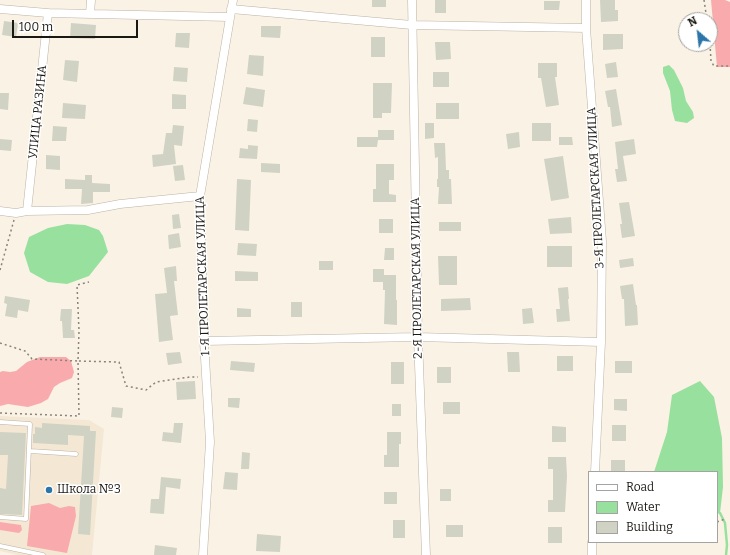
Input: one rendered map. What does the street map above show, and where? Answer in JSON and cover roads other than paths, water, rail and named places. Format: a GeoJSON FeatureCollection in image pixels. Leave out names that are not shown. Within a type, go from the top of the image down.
{"type":"FeatureCollection","features":[{"type":"Feature","properties":{"kind":"street"},"geometry":{"type":"LineString","coordinates":[[90,14],[91,0]]}},
{"type":"Feature","properties":{"kind":"street","name":"1-Я ПРОЛЕТАРСКАЯ УЛИЦА"},"geometry":{"type":"LineString","coordinates":[[203,555],[210,442],[204,340],[200,196],[232,0]]}},
{"type":"Feature","properties":{"kind":"street","name":"2-Я ПРОЛЕТАРСКАЯ УЛИЦА"},"geometry":{"type":"LineString","coordinates":[[412,0],[418,337],[426,555]]}},
{"type":"Feature","properties":{"kind":"street","name":"3-Я ПРОЛЕТАРСКАЯ УЛИЦА"},"geometry":{"type":"LineString","coordinates":[[586,0],[586,28],[602,241],[595,471]]}},
{"type":"Feature","properties":{"kind":"street"},"geometry":{"type":"LineString","coordinates":[[0,9],[48,13],[90,14],[230,13],[412,25],[586,28]]}},
{"type":"Feature","properties":{"kind":"street","name":"УЛИЦА РАЗИНА"},"geometry":{"type":"LineString","coordinates":[[27,211],[48,13]]}},
{"type":"Feature","properties":{"kind":"street"},"geometry":{"type":"LineString","coordinates":[[0,211],[16,213],[27,211],[88,210],[120,204],[200,196]]}},
{"type":"Feature","properties":{"kind":"street"},"geometry":{"type":"LineString","coordinates":[[204,340],[418,337],[600,342]]}},
{"type":"Feature","properties":{"kind":"street"},"geometry":{"type":"LineString","coordinates":[[592,543],[592,555]]}},
{"type":"Feature","properties":{"kind":"lane"},"geometry":{"type":"LineString","coordinates":[[0,422],[30,424],[26,519],[0,517]]}},
{"type":"Feature","properties":{"kind":"lane"},"geometry":{"type":"LineString","coordinates":[[30,451],[76,454]]}},
{"type":"Feature","properties":{"kind":"lane"},"geometry":{"type":"LineString","coordinates":[[0,546],[43,555]]}},
{"type":"Feature","properties":{"kind":"water"},"geometry":{"type":"Polygon","coordinates":[[[669,65],[674,70],[683,88],[686,101],[693,112],[694,118],[687,123],[675,121],[670,91],[663,73],[663,67],[669,65]]]}},
{"type":"Feature","properties":{"kind":"water"},"geometry":{"type":"Polygon","coordinates":[[[67,224],[85,225],[99,230],[103,236],[108,252],[89,276],[67,284],[48,282],[30,272],[24,253],[29,237],[48,228],[67,224]]]}},
{"type":"Feature","properties":{"kind":"water"},"geometry":{"type":"Polygon","coordinates":[[[700,381],[714,397],[722,438],[723,487],[720,513],[718,514],[718,471],[654,471],[667,432],[672,395],[700,381]]]}},
{"type":"Feature","properties":{"kind":"waterway"},"geometry":{"type":"LineString","coordinates":[[720,513],[725,523],[727,545],[726,555]]}},
{"type":"Feature","properties":{"kind":"place","name":"Школа №3"},"geometry":{"type":"Point","coordinates":[49,490]}}]}
